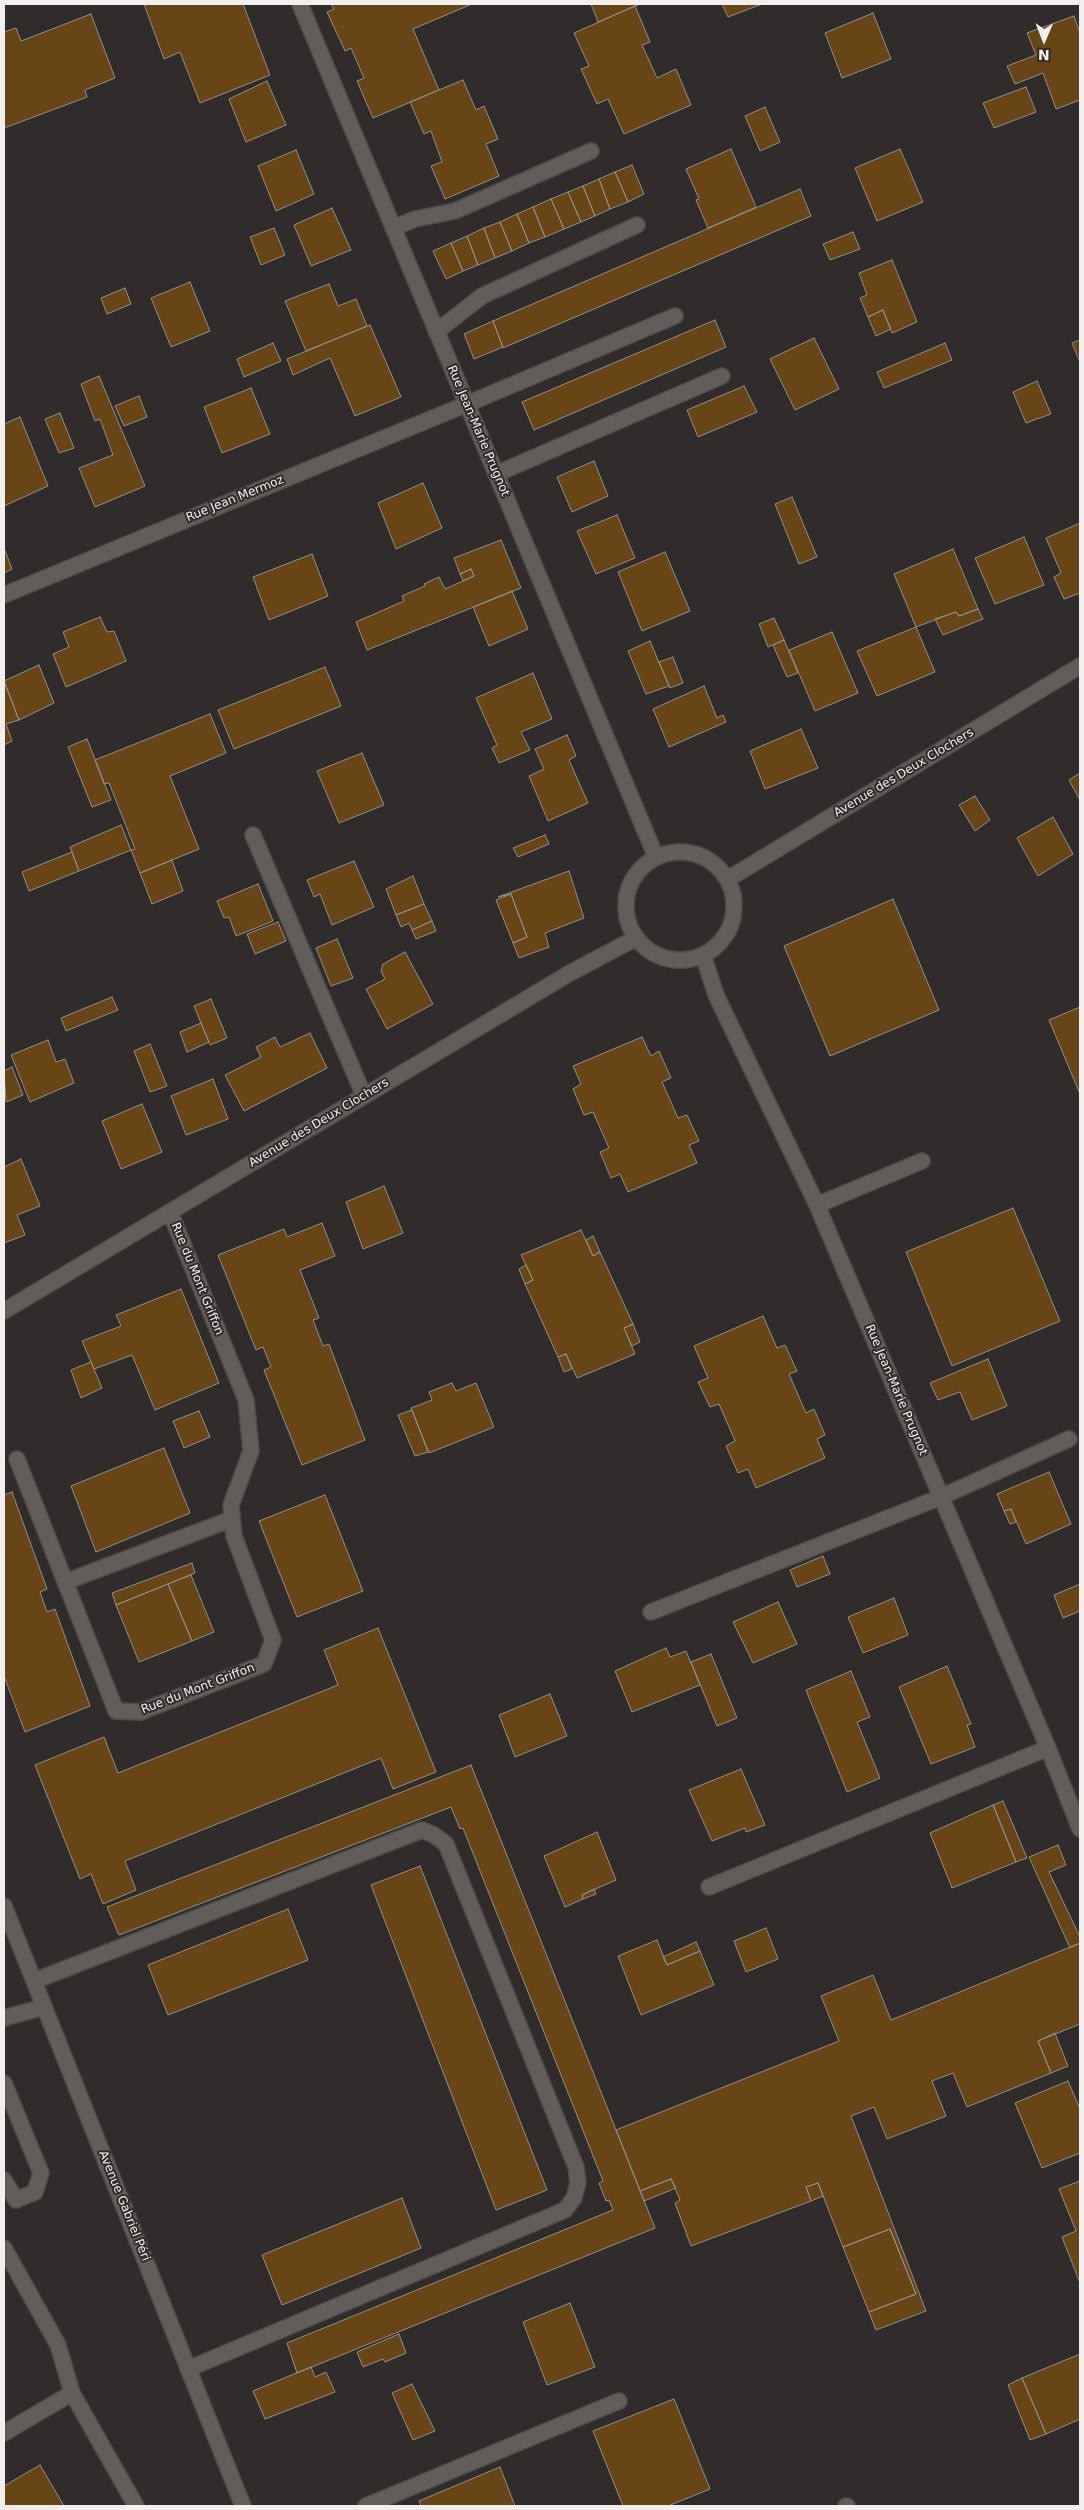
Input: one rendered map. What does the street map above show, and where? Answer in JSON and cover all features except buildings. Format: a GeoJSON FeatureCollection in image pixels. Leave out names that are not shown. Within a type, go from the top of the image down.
{"type":"FeatureCollection","features":[{"type":"Feature","properties":{"kind":"street","name":"Rue Jean-Marie Prugnot"},"geometry":{"type":"LineString","coordinates":[[300,4],[656,857]]}},
{"type":"Feature","properties":{"kind":"street"},"geometry":{"type":"LineString","coordinates":[[393,228],[415,219],[455,211],[591,152]]}},
{"type":"Feature","properties":{"kind":"street"},"geometry":{"type":"LineString","coordinates":[[436,332],[482,296],[637,225]]}},
{"type":"Feature","properties":{"kind":"street","name":"Rue Jean Mermoz"},"geometry":{"type":"LineString","coordinates":[[4,595],[675,316]]}},
{"type":"Feature","properties":{"kind":"street"},"geometry":{"type":"LineString","coordinates":[[496,474],[722,376]]}},
{"type":"Feature","properties":{"kind":"street","name":"Avenue des Deux Clochers"},"geometry":{"type":"LineString","coordinates":[[728,879],[1080,666]]}},
{"type":"Feature","properties":{"kind":"street"},"geometry":{"type":"LineString","coordinates":[[253,835],[364,1096]]}},
{"type":"Feature","properties":{"kind":"street"},"geometry":{"type":"LineString","coordinates":[[672,852],[696,854],[718,866],[728,879],[734,896],[734,914],[729,931],[718,945],[704,955],[685,960],[667,958],[650,951],[636,938],[628,921],[626,902],[628,893],[641,868],[656,857],[672,852]]}},
{"type":"Feature","properties":{"kind":"street","name":"Avenue des Deux Clochers"},"geometry":{"type":"LineString","coordinates":[[4,1311],[570,973],[636,938]]}},
{"type":"Feature","properties":{"kind":"street","name":"Rue Jean-Marie Prugnot"},"geometry":{"type":"LineString","coordinates":[[704,955],[716,995],[817,1205],[1048,1748],[1080,1829]]}},
{"type":"Feature","properties":{"kind":"street"},"geometry":{"type":"LineString","coordinates":[[817,1205],[922,1161]]}},
{"type":"Feature","properties":{"kind":"street","name":"Rue du Mont Griffon"},"geometry":{"type":"LineString","coordinates":[[16,1459],[116,1710],[140,1712],[264,1664],[273,1640],[234,1536],[231,1505],[250,1451],[246,1400],[170,1212]]}},
{"type":"Feature","properties":{"kind":"street"},"geometry":{"type":"LineString","coordinates":[[651,1612],[941,1497],[1069,1439]]}},
{"type":"Feature","properties":{"kind":"street"},"geometry":{"type":"LineString","coordinates":[[65,1582],[232,1519]]}},
{"type":"Feature","properties":{"kind":"street"},"geometry":{"type":"LineString","coordinates":[[708,1887],[1048,1748]]}},
{"type":"Feature","properties":{"kind":"street"},"geometry":{"type":"LineString","coordinates":[[34,1981],[422,1830],[434,1835],[446,1844],[576,2167],[578,2183],[574,2198],[565,2210],[188,2369]]}},
{"type":"Feature","properties":{"kind":"street","name":"Avenue Gabriel Péri"},"geometry":{"type":"LineString","coordinates":[[4,1906],[244,2506]]}},
{"type":"Feature","properties":{"kind":"street"},"geometry":{"type":"LineString","coordinates":[[4,2018],[44,2007]]}},
{"type":"Feature","properties":{"kind":"street"},"geometry":{"type":"LineString","coordinates":[[4,2083],[41,2173],[34,2192],[16,2200],[4,2180]]}},
{"type":"Feature","properties":{"kind":"street"},"geometry":{"type":"LineString","coordinates":[[4,2248],[58,2344],[72,2393],[136,2506]]}},
{"type":"Feature","properties":{"kind":"street"},"geometry":{"type":"LineString","coordinates":[[4,2433],[72,2393]]}},
{"type":"Feature","properties":{"kind":"street"},"geometry":{"type":"LineString","coordinates":[[366,2506],[619,2402]]}}]}
